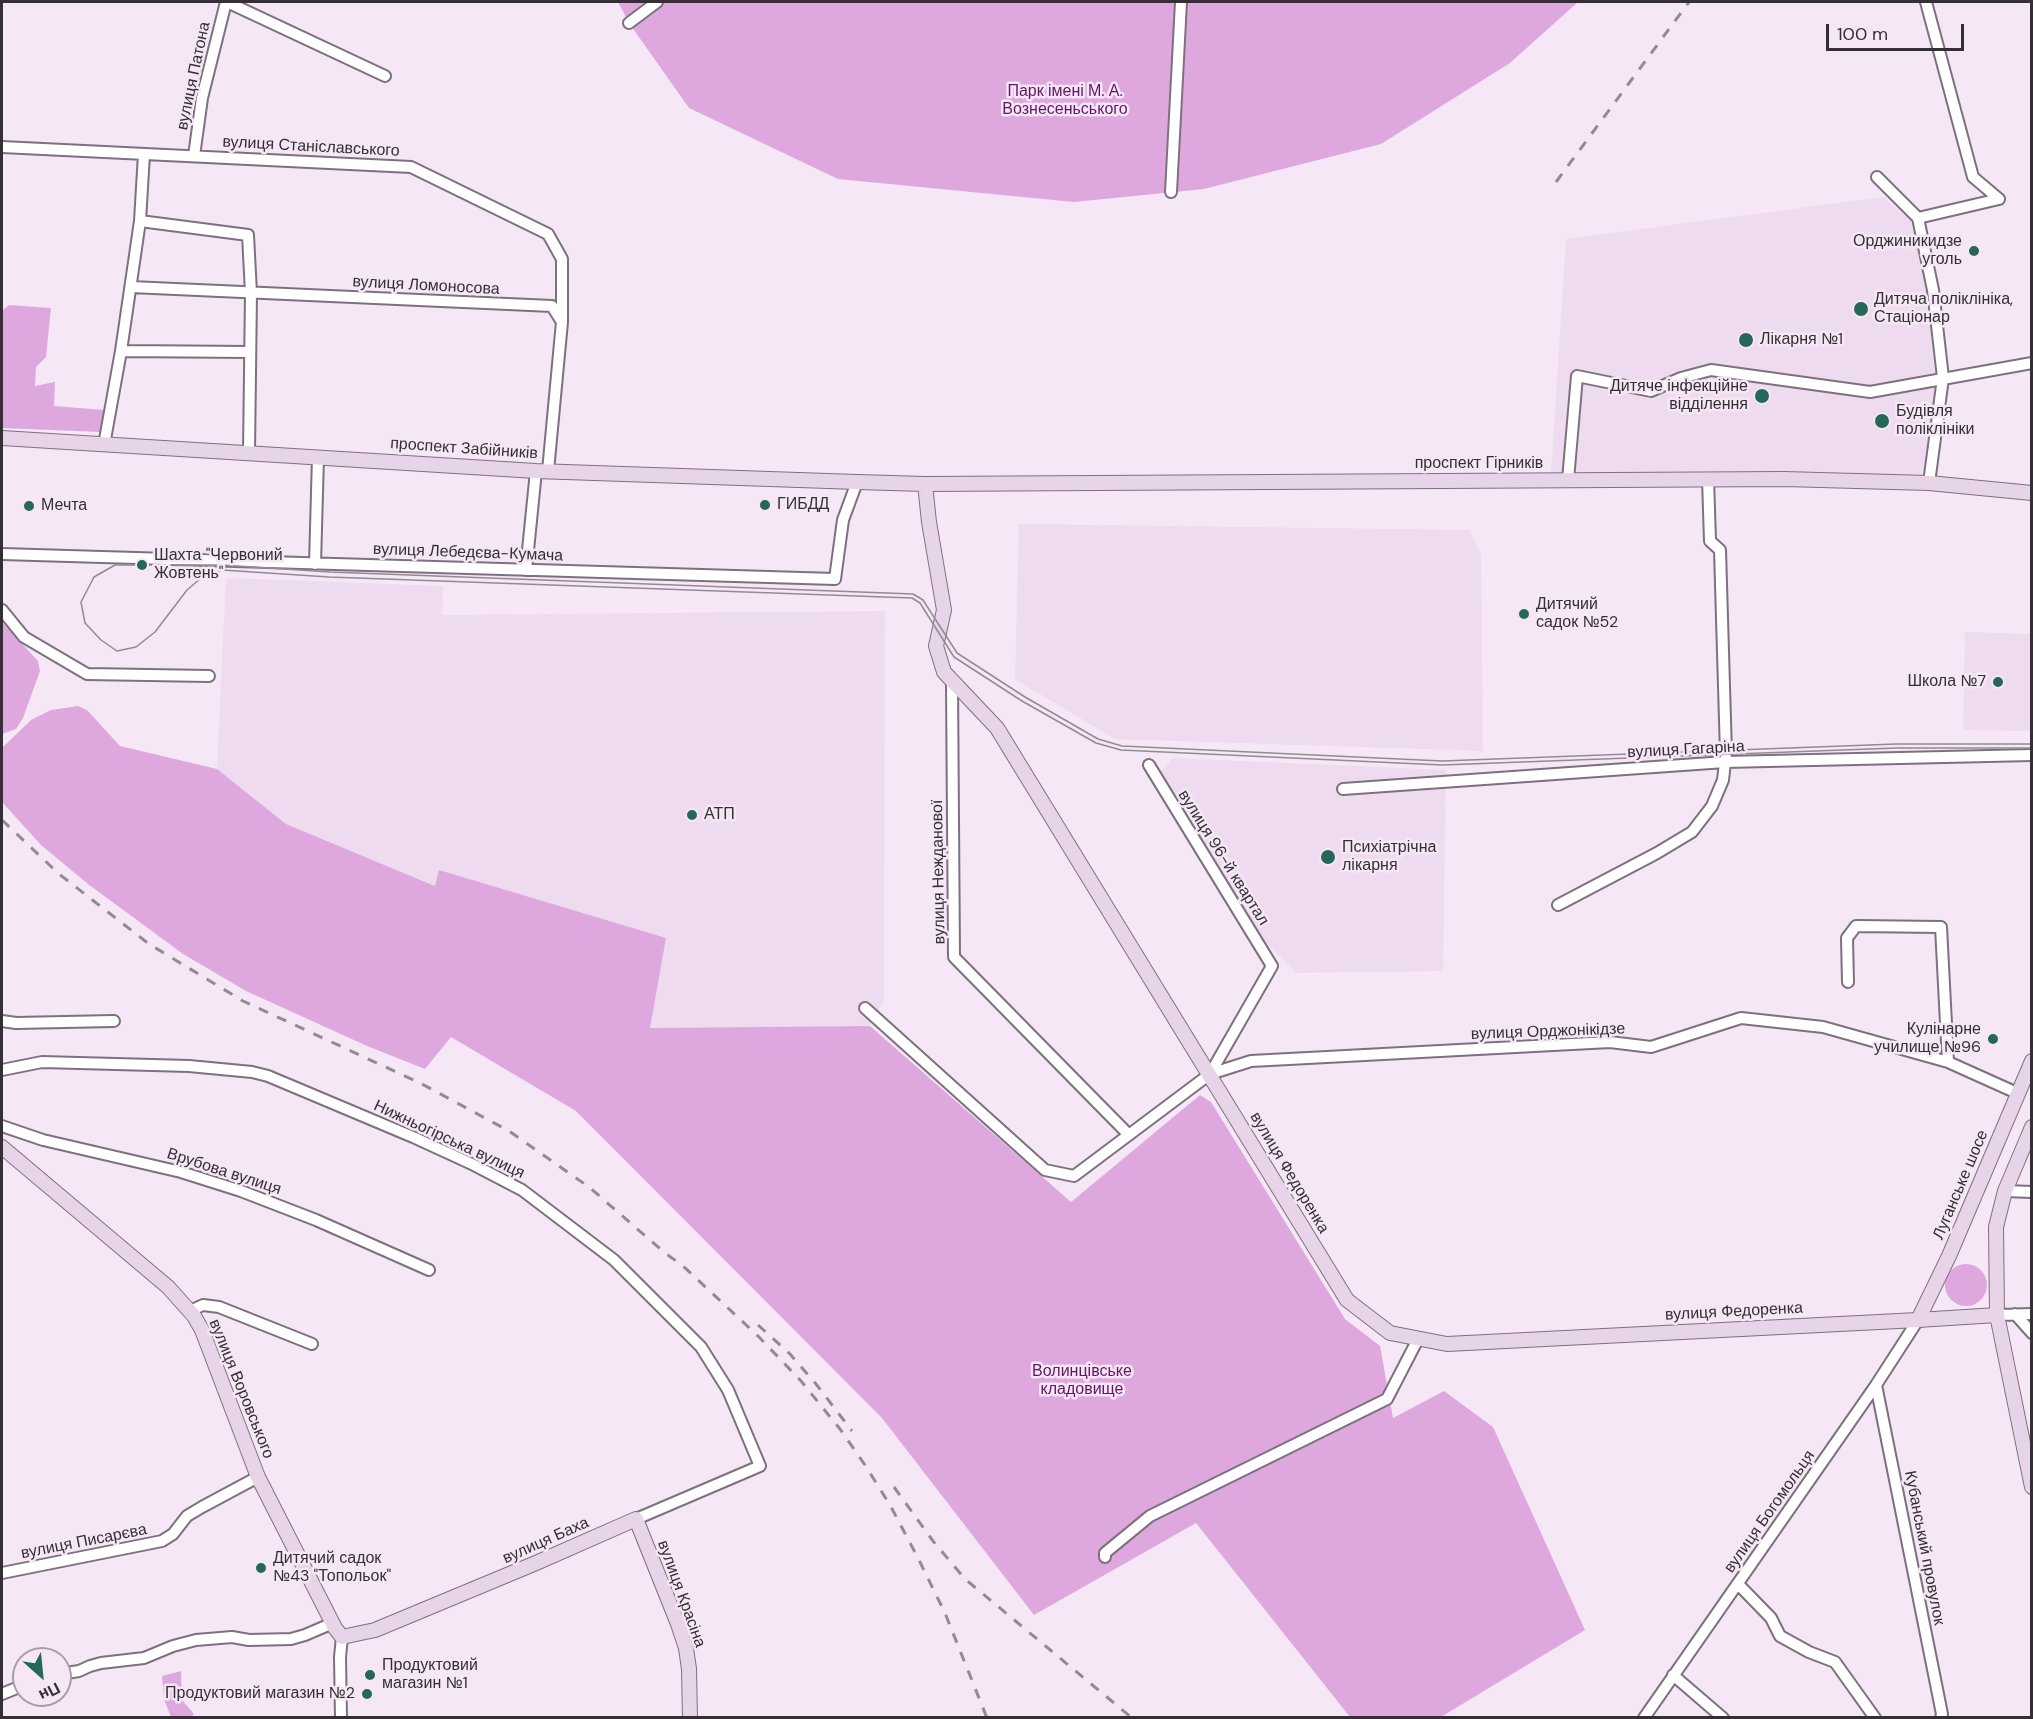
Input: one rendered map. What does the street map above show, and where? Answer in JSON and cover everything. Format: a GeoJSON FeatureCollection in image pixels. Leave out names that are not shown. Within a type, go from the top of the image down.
{"type":"FeatureCollection","features":[{"type":"Feature","properties":{"kind":"main road","name":"проспект Забійників"},"geometry":{"type":"LineString","coordinates":[[2,438],[542,471],[925,484]]}},
{"type":"Feature","properties":{"kind":"main road","name":"проспект Гірників"},"geometry":{"type":"LineString","coordinates":[[925,484],[1708,479],[1929,483],[2031,493]]}},
{"type":"Feature","properties":{"kind":"main road","name":"вулиця Федоренка"},"geometry":{"type":"LineString","coordinates":[[925,484],[944,610],[936,646],[944,672],[997,728],[1347,1300],[1390,1334],[1447,1344],[1997,1315]]}},
{"type":"Feature","properties":{"kind":"main road","name":"Луганське шосе"},"geometry":{"type":"LineString","coordinates":[[1918,1320],[1949,1256],[2031,1061]]}},
{"type":"Feature","properties":{"kind":"main road"},"geometry":{"type":"LineString","coordinates":[[2031,1127],[2005,1191],[1996,1227],[1997,1315],[2030,1470],[2031,1487]]}},
{"type":"Feature","properties":{"kind":"main road","name":"вулиця Воровського"},"geometry":{"type":"LineString","coordinates":[[2,1147],[168,1287],[190,1311],[202,1330],[258,1477],[342,1637]]}},
{"type":"Feature","properties":{"kind":"main road","name":"вулиця Баха"},"geometry":{"type":"LineString","coordinates":[[342,1637],[375,1630],[636,1519]]}},
{"type":"Feature","properties":{"kind":"main road","name":"вулиця Красіна"},"geometry":{"type":"LineString","coordinates":[[636,1519],[686,1648],[690,1718]]}},
{"type":"Feature","properties":{"kind":"street"},"geometry":{"type":"LineString","coordinates":[[227,2],[385,76]]}},
{"type":"Feature","properties":{"kind":"street","name":"вулиця Патона"},"geometry":{"type":"LineString","coordinates":[[194,156],[202,98],[227,2]]}},
{"type":"Feature","properties":{"kind":"street"},"geometry":{"type":"LineString","coordinates":[[629,23],[657,2]]}},
{"type":"Feature","properties":{"kind":"street"},"geometry":{"type":"LineString","coordinates":[[1171,192],[1181,2]]}},
{"type":"Feature","properties":{"kind":"street"},"geometry":{"type":"LineString","coordinates":[[1918,218],[1999,200],[1973,177],[1926,2]]}},
{"type":"Feature","properties":{"kind":"street","name":"вулиця Станіславського"},"geometry":{"type":"LineString","coordinates":[[2,147],[411,167],[548,234],[562,259],[562,322]]}},
{"type":"Feature","properties":{"kind":"street"},"geometry":{"type":"LineString","coordinates":[[104,444],[131,287],[140,221],[144,154]]}},
{"type":"Feature","properties":{"kind":"street"},"geometry":{"type":"LineString","coordinates":[[1876,177],[1918,218],[1933,290],[1943,378],[1929,483]]}},
{"type":"Feature","properties":{"kind":"street"},"geometry":{"type":"LineString","coordinates":[[140,221],[248,235],[251,293],[249,452]]}},
{"type":"Feature","properties":{"kind":"street","name":"вулиця Ломоносова"},"geometry":{"type":"LineString","coordinates":[[131,287],[552,306],[562,322]]}},
{"type":"Feature","properties":{"kind":"street"},"geometry":{"type":"LineString","coordinates":[[526,570],[562,322]]}},
{"type":"Feature","properties":{"kind":"street"},"geometry":{"type":"LineString","coordinates":[[121,351],[250,352]]}},
{"type":"Feature","properties":{"kind":"street"},"geometry":{"type":"LineString","coordinates":[[1568,480],[1577,376],[1652,391],[1681,378],[1711,370],[1870,392],[2031,363]]}},
{"type":"Feature","properties":{"kind":"street"},"geometry":{"type":"LineString","coordinates":[[315,564],[318,457]]}},
{"type":"Feature","properties":{"kind":"street"},"geometry":{"type":"LineString","coordinates":[[1558,905],[1692,832],[1712,806],[1723,780],[1725,762],[1720,550],[1710,541],[1708,479]]}},
{"type":"Feature","properties":{"kind":"street","name":"вулиця Лебедєва-Кумача"},"geometry":{"type":"LineString","coordinates":[[2,554],[835,579],[843,520],[857,482]]}},
{"type":"Feature","properties":{"kind":"street"},"geometry":{"type":"LineString","coordinates":[[2,610],[24,637],[87,674],[209,676]]}},
{"type":"Feature","properties":{"kind":"street","name":"вулиця Нежданової"},"geometry":{"type":"LineString","coordinates":[[952,682],[954,957],[1129,1135]]}},
{"type":"Feature","properties":{"kind":"street","name":"вулиця Гагаріна"},"geometry":{"type":"LineString","coordinates":[[1343,789],[1725,762],[2031,755]]}},
{"type":"Feature","properties":{"kind":"street","name":"вулиця 96-й квартал"},"geometry":{"type":"LineString","coordinates":[[1149,765],[1272,966],[1210,1074]]}},
{"type":"Feature","properties":{"kind":"street"},"geometry":{"type":"LineString","coordinates":[[1848,982],[1847,938],[1856,926],[1941,927],[1948,1062]]}},
{"type":"Feature","properties":{"kind":"street"},"geometry":{"type":"LineString","coordinates":[[865,1008],[1045,1170],[1074,1176],[1210,1074]]}},
{"type":"Feature","properties":{"kind":"street","name":"вулиця Орджонікідзе"},"geometry":{"type":"LineString","coordinates":[[1210,1074],[1251,1061],[1610,1042],[1651,1047],[1741,1018],[1823,1026],[1948,1062],[2018,1093]]}},
{"type":"Feature","properties":{"kind":"street"},"geometry":{"type":"LineString","coordinates":[[2,1021],[16,1023],[114,1021]]}},
{"type":"Feature","properties":{"kind":"street","name":"Нижньогірська вулиця"},"geometry":{"type":"LineString","coordinates":[[2,1070],[42,1062],[189,1066],[252,1072],[268,1076],[331,1102],[474,1165],[522,1190],[614,1260],[701,1347],[728,1390],[760,1466]]}},
{"type":"Feature","properties":{"kind":"street","name":"Врубова вулиця"},"geometry":{"type":"LineString","coordinates":[[2,1126],[43,1140],[181,1172],[241,1191],[316,1220],[429,1270]]}},
{"type":"Feature","properties":{"kind":"street"},"geometry":{"type":"LineString","coordinates":[[2005,1191],[2031,1191]]}},
{"type":"Feature","properties":{"kind":"street"},"geometry":{"type":"LineString","coordinates":[[190,1311],[203,1305],[219,1307],[312,1344]]}},
{"type":"Feature","properties":{"kind":"street"},"geometry":{"type":"LineString","coordinates":[[2015,1314],[2031,1333]]}},
{"type":"Feature","properties":{"kind":"street"},"geometry":{"type":"LineString","coordinates":[[1997,1315],[2031,1314]]}},
{"type":"Feature","properties":{"kind":"street","name":"вулиця Богомольця"},"geometry":{"type":"LineString","coordinates":[[1644,1718],[1876,1385],[1918,1320]]}},
{"type":"Feature","properties":{"kind":"street"},"geometry":{"type":"LineString","coordinates":[[1105,1557],[1105,1553],[1150,1516],[1387,1399],[1418,1339]]}},
{"type":"Feature","properties":{"kind":"street","name":"Кубанський провулок"},"geometry":{"type":"LineString","coordinates":[[1876,1385],[1940,1702],[1941,1718]]}},
{"type":"Feature","properties":{"kind":"street","name":"вулиця Баха"},"geometry":{"type":"LineString","coordinates":[[636,1519],[760,1466]]}},
{"type":"Feature","properties":{"kind":"street","name":"вулиця Писарєва"},"geometry":{"type":"LineString","coordinates":[[2,1574],[162,1541],[173,1534],[187,1516],[202,1506],[258,1477]]}},
{"type":"Feature","properties":{"kind":"street"},"geometry":{"type":"LineString","coordinates":[[1738,1584],[1771,1618],[1780,1636],[1809,1652],[1835,1662],[1875,1718]]}},
{"type":"Feature","properties":{"kind":"street"},"geometry":{"type":"LineString","coordinates":[[72,1672],[100,1663],[144,1658],[173,1646],[196,1640],[232,1637],[249,1640],[291,1639],[333,1623]]}},
{"type":"Feature","properties":{"kind":"street"},"geometry":{"type":"LineString","coordinates":[[341,1718],[342,1637]]}},
{"type":"Feature","properties":{"kind":"street"},"geometry":{"type":"LineString","coordinates":[[1673,1675],[1724,1718]]}},
{"type":"Feature","properties":{"kind":"shaded area","name":"Лікарня №1"},"geometry":{"type":"Polygon","coordinates":[[[1883,197],[1911,221],[1927,290],[1936,390],[1922,476],[1551,474],[1566,239],[1883,197]]]}},
{"type":"Feature","properties":{"kind":"shaded area"},"geometry":{"type":"Polygon","coordinates":[[[1019,524],[1470,530],[1481,554],[1483,751],[1115,739],[1015,679],[1019,524]]]}},
{"type":"Feature","properties":{"kind":"shaded area"},"geometry":{"type":"Polygon","coordinates":[[[226,578],[443,586],[442,615],[885,611],[884,1001],[870,1026],[650,1028],[439,871],[436,886],[286,824],[217,769],[226,578]]]}},
{"type":"Feature","properties":{"kind":"shaded area","name":"Школа №7"},"geometry":{"type":"Polygon","coordinates":[[[1965,632],[2031,634],[2031,731],[1963,730],[1965,632]]]}},
{"type":"Feature","properties":{"kind":"shaded area","name":"Психіатрічна лікарня"},"geometry":{"type":"Polygon","coordinates":[[[1173,758],[1446,770],[1443,971],[1296,973],[1264,941],[1159,773],[1173,758]]]}},
{"type":"Feature","properties":{"kind":"green space","name":"Парк імені М. А. Вознесеньського"},"geometry":{"type":"Polygon","coordinates":[[[618,2],[1578,2],[1510,63],[1381,144],[1204,189],[1074,202],[838,179],[689,108],[629,23],[618,2]]]}},
{"type":"Feature","properties":{"kind":"green space"},"geometry":{"type":"Polygon","coordinates":[[[9,305],[51,308],[46,357],[36,367],[35,386],[55,382],[54,406],[104,410],[100,432],[2,428],[2,311],[9,305]]]}},
{"type":"Feature","properties":{"kind":"green space"},"geometry":{"type":"Polygon","coordinates":[[[2,622],[38,661],[40,671],[23,718],[16,729],[2,734],[2,622]]]}},
{"type":"Feature","properties":{"kind":"green space","name":"Волинцівське кладовище"},"geometry":{"type":"Polygon","coordinates":[[[78,706],[87,710],[120,746],[217,769],[286,824],[435,886],[439,870],[666,938],[650,1028],[870,1026],[1071,1202],[1200,1095],[1211,1102],[1345,1319],[1380,1346],[1393,1418],[1444,1391],[1493,1427],[1585,1630],[1441,1717],[1350,1717],[1196,1523],[1034,1615],[882,1418],[576,1111],[451,1037],[425,1069],[367,1046],[246,991],[183,954],[88,884],[41,845],[2,802],[2,748],[31,720],[51,710],[78,706]]]}},
{"type":"Feature","properties":{"kind":"green space"},"geometry":{"type":"Polygon","coordinates":[[[1966,1264],[1981,1270],[1987,1285],[1981,1300],[1966,1306],[1951,1300],[1945,1285],[1951,1270],[1966,1264]]]}},
{"type":"Feature","properties":{"kind":"green space"},"geometry":{"type":"Polygon","coordinates":[[[181,1671],[182,1700],[194,1714],[191,1717],[171,1717],[164,1699],[162,1676],[181,1671]]]}},
{"type":"Feature","properties":{"kind":"tram line"},"geometry":{"type":"LineString","coordinates":[[2032,744],[1896,744],[1442,761],[1122,746],[1098,739],[1025,697],[957,653],[923,600],[913,594],[330,572],[222,565],[115,565],[94,577],[81,602],[85,623],[101,640],[117,651],[136,647],[155,632],[187,590],[201,578],[222,570],[329,577],[912,598],[920,603],[954,657],[1022,701],[1096,743],[1121,750],[1442,765],[1896,748],[2032,748]]}},
{"type":"Feature","properties":{"kind":"railway"},"geometry":{"type":"LineString","coordinates":[[1556,182],[1689,2]]}},
{"type":"Feature","properties":{"kind":"railway"},"geometry":{"type":"LineString","coordinates":[[2,820],[59,874],[149,944],[243,1001],[420,1083],[509,1131],[589,1187],[683,1266],[759,1337],[801,1381],[840,1429],[865,1465],[890,1505],[945,1613],[987,1718]]}},
{"type":"Feature","properties":{"kind":"railway"},"geometry":{"type":"LineString","coordinates":[[758,1325],[790,1354],[852,1431]]}},
{"type":"Feature","properties":{"kind":"railway"},"geometry":{"type":"LineString","coordinates":[[894,1487],[933,1541],[965,1579],[1132,1718]]}},
{"type":"Feature","properties":{"kind":"place","name":"Орджиникидзе уголь"},"geometry":{"type":"Point","coordinates":[1974,251]}},
{"type":"Feature","properties":{"kind":"place","name":"Дитяча поліклініка, Стаціонар"},"geometry":{"type":"Point","coordinates":[1861,309]}},
{"type":"Feature","properties":{"kind":"place","name":"Лікарня №1"},"geometry":{"type":"Point","coordinates":[1746,340]}},
{"type":"Feature","properties":{"kind":"place","name":"Дитяче інфекційне відділення"},"geometry":{"type":"Point","coordinates":[1762,396]}},
{"type":"Feature","properties":{"kind":"place","name":"Будівля поліклініки"},"geometry":{"type":"Point","coordinates":[1882,421]}},
{"type":"Feature","properties":{"kind":"place","name":"ГИБДД"},"geometry":{"type":"Point","coordinates":[765,505]}},
{"type":"Feature","properties":{"kind":"place","name":"Мечта"},"geometry":{"type":"Point","coordinates":[29,506]}},
{"type":"Feature","properties":{"kind":"place","name":"Шахта \"Червоний Жовтень\""},"geometry":{"type":"Point","coordinates":[142,565]}},
{"type":"Feature","properties":{"kind":"place","name":"Дитячий садок №52"},"geometry":{"type":"Point","coordinates":[1524,614]}},
{"type":"Feature","properties":{"kind":"place","name":"Школа №7"},"geometry":{"type":"Point","coordinates":[1998,682]}},
{"type":"Feature","properties":{"kind":"place","name":"АТП"},"geometry":{"type":"Point","coordinates":[692,815]}},
{"type":"Feature","properties":{"kind":"place","name":"Психіатрічна лікарня"},"geometry":{"type":"Point","coordinates":[1328,857]}},
{"type":"Feature","properties":{"kind":"place","name":"Кулінарне училище №96"},"geometry":{"type":"Point","coordinates":[1993,1039]}},
{"type":"Feature","properties":{"kind":"place","name":"Дитячий садок №43 \"Топольок\""},"geometry":{"type":"Point","coordinates":[261,1568]}},
{"type":"Feature","properties":{"kind":"place","name":"Продуктовий магазин №1"},"geometry":{"type":"Point","coordinates":[370,1675]}},
{"type":"Feature","properties":{"kind":"place","name":"Продуктовий магазин №2"},"geometry":{"type":"Point","coordinates":[367,1694]}}]}
